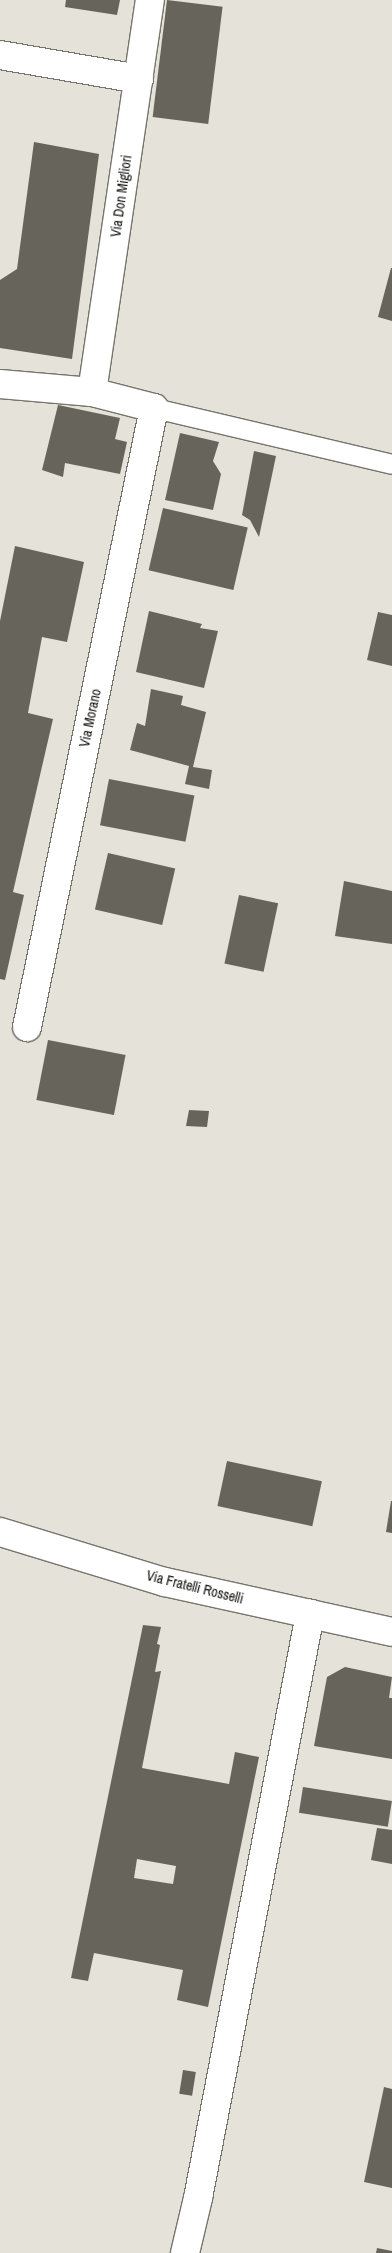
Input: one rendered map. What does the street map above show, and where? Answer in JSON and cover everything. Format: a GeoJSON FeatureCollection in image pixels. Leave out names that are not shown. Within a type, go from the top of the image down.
{"type":"FeatureCollection","features":[{"type":"Feature","properties":{"kind":"street","name":"Via Don Migliori"},"geometry":{"type":"LineString","coordinates":[[92,392],[150,0]]}},
{"type":"Feature","properties":{"kind":"street"},"geometry":{"type":"LineString","coordinates":[[0,55],[138,79]]}},
{"type":"Feature","properties":{"kind":"street"},"geometry":{"type":"LineString","coordinates":[[0,384],[92,392],[154,408]]}},
{"type":"Feature","properties":{"kind":"street","name":"Via Morano"},"geometry":{"type":"LineString","coordinates":[[26,1027],[154,408]]}},
{"type":"Feature","properties":{"kind":"street","name":"Via Fratelli Rosselli"},"geometry":{"type":"LineString","coordinates":[[0,1532],[165,1582],[392,1632]]}},
{"type":"Feature","properties":{"kind":"street"},"geometry":{"type":"LineString","coordinates":[[185,2253],[198,2198],[310,1614]]}},
{"type":"Feature","properties":{"kind":"lane"},"geometry":{"type":"LineString","coordinates":[[154,408],[392,464]]}},
{"type":"Feature","properties":{"kind":"building"},"geometry":{"type":"Polygon","coordinates":[[[66,0],[120,0],[117,15],[65,7],[66,0]]]}},
{"type":"Feature","properties":{"kind":"building"},"geometry":{"type":"Polygon","coordinates":[[[167,0],[223,7],[208,124],[153,117],[167,0]]]}},
{"type":"Feature","properties":{"kind":"building"},"geometry":{"type":"Polygon","coordinates":[[[34,142],[99,154],[72,359],[0,348],[0,280],[17,269],[34,142]]]}},
{"type":"Feature","properties":{"kind":"building"},"geometry":{"type":"Polygon","coordinates":[[[392,268],[392,321],[378,317],[392,268]]]}},
{"type":"Feature","properties":{"kind":"building"},"geometry":{"type":"Polygon","coordinates":[[[58,405],[120,418],[115,439],[127,442],[120,474],[65,463],[63,477],[42,470],[58,405]]]}},
{"type":"Feature","properties":{"kind":"building"},"geometry":{"type":"Polygon","coordinates":[[[180,433],[219,442],[213,461],[221,474],[213,510],[165,500],[180,433]]]}},
{"type":"Feature","properties":{"kind":"building"},"geometry":{"type":"Polygon","coordinates":[[[254,451],[276,456],[259,537],[250,520],[242,515],[254,451]]]}},
{"type":"Feature","properties":{"kind":"building"},"geometry":{"type":"Polygon","coordinates":[[[163,508],[248,528],[233,590],[149,570],[163,508]]]}},
{"type":"Feature","properties":{"kind":"building"},"geometry":{"type":"Polygon","coordinates":[[[15,546],[84,562],[67,642],[42,637],[28,713],[53,719],[13,892],[24,895],[5,980],[0,979],[0,621],[15,546]]]}},
{"type":"Feature","properties":{"kind":"building"},"geometry":{"type":"Polygon","coordinates":[[[149,611],[202,624],[200,628],[218,631],[204,688],[136,672],[149,611]]]}},
{"type":"Feature","properties":{"kind":"building"},"geometry":{"type":"Polygon","coordinates":[[[378,612],[392,615],[392,666],[367,660],[378,612]]]}},
{"type":"Feature","properties":{"kind":"building"},"geometry":{"type":"Polygon","coordinates":[[[151,689],[183,696],[181,705],[206,712],[193,767],[212,770],[209,789],[185,784],[189,766],[130,750],[137,723],[145,726],[151,689]]]}},
{"type":"Feature","properties":{"kind":"building"},"geometry":{"type":"Polygon","coordinates":[[[109,779],[194,796],[185,842],[100,825],[109,779]]]}},
{"type":"Feature","properties":{"kind":"building"},"geometry":{"type":"Polygon","coordinates":[[[108,853],[175,869],[162,925],[95,910],[108,853]]]}},
{"type":"Feature","properties":{"kind":"building"},"geometry":{"type":"Polygon","coordinates":[[[344,881],[392,891],[392,944],[335,936],[344,881]]]}},
{"type":"Feature","properties":{"kind":"building"},"geometry":{"type":"Polygon","coordinates":[[[239,895],[278,903],[264,972],[224,963],[239,895]]]}},
{"type":"Feature","properties":{"kind":"building"},"geometry":{"type":"Polygon","coordinates":[[[48,1040],[126,1055],[114,1115],[36,1100],[48,1040]]]}},
{"type":"Feature","properties":{"kind":"building"},"geometry":{"type":"Polygon","coordinates":[[[189,1110],[209,1111],[207,1127],[186,1126],[189,1110]]]}},
{"type":"Feature","properties":{"kind":"building"},"geometry":{"type":"Polygon","coordinates":[[[227,1461],[322,1481],[312,1526],[217,1506],[227,1461]]]}},
{"type":"Feature","properties":{"kind":"building"},"geometry":{"type":"Polygon","coordinates":[[[392,1501],[392,1533],[386,1532],[392,1501]]]}},
{"type":"Feature","properties":{"kind":"building"},"geometry":{"type":"Polygon","coordinates":[[[143,1625],[161,1627],[157,1644],[160,1645],[155,1672],[161,1671],[142,1768],[229,1784],[235,1752],[259,1757],[208,2007],[177,2000],[183,1970],[94,1953],[88,1981],[71,1978],[143,1625]],[[137,1859],[134,1878],[173,1884],[176,1866],[137,1859]]]}},
{"type":"Feature","properties":{"kind":"building"},"geometry":{"type":"Polygon","coordinates":[[[345,1667],[392,1677],[389,1698],[392,1698],[392,1759],[314,1746],[327,1677],[345,1667]]]}},
{"type":"Feature","properties":{"kind":"building"},"geometry":{"type":"Polygon","coordinates":[[[303,1787],[392,1801],[388,1827],[299,1813],[303,1787]]]}},
{"type":"Feature","properties":{"kind":"building"},"geometry":{"type":"Polygon","coordinates":[[[377,1828],[392,1830],[392,1864],[371,1860],[377,1828]]]}},
{"type":"Feature","properties":{"kind":"building"},"geometry":{"type":"Polygon","coordinates":[[[183,2070],[196,2072],[192,2096],[179,2094],[183,2070]]]}},
{"type":"Feature","properties":{"kind":"building"},"geometry":{"type":"Polygon","coordinates":[[[384,2087],[392,2089],[392,2188],[364,2182],[384,2087]]]}},
{"type":"Feature","properties":{"kind":"building"},"geometry":{"type":"Polygon","coordinates":[[[377,2248],[392,2251],[392,2253],[376,2253],[377,2248]]]}}]}
